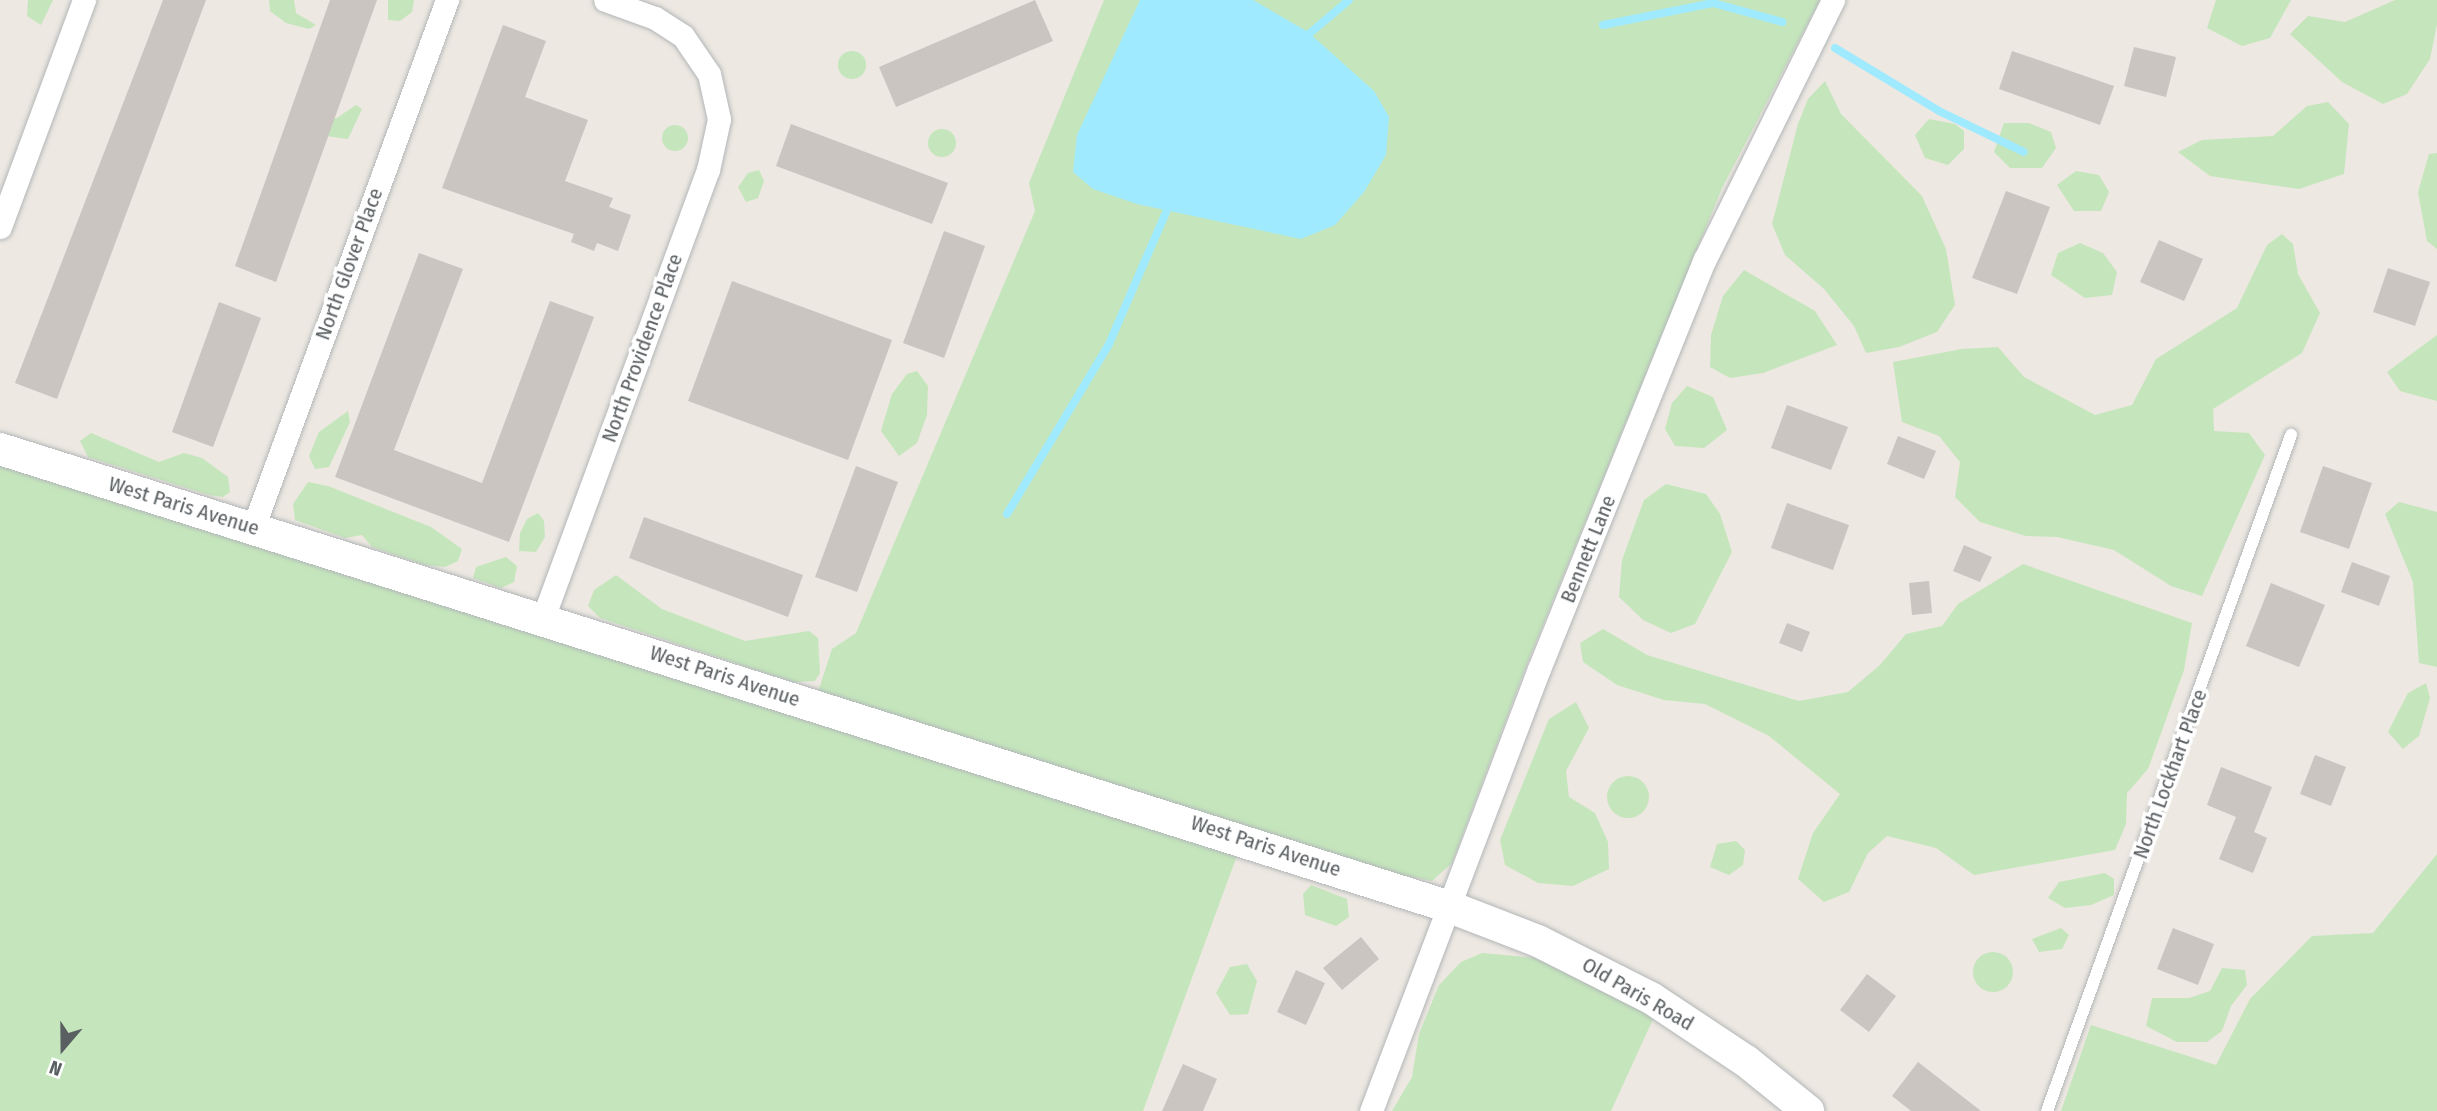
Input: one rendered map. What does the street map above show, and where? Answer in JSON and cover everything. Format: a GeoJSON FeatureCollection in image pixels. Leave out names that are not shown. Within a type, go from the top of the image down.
{"type":"FeatureCollection","features":[{"type":"Feature","properties":{"kind":"main road","name":"West Paris Avenue"},"geometry":{"type":"LineString","coordinates":[[0,449],[543,618],[1450,907]]}},
{"type":"Feature","properties":{"kind":"main road","name":"Old Paris Road"},"geometry":{"type":"LineString","coordinates":[[1450,907],[1538,941],[1651,998],[1746,1061],[1808,1111]]}},
{"type":"Feature","properties":{"kind":"street"},"geometry":{"type":"LineString","coordinates":[[0,227],[84,0]]}},
{"type":"Feature","properties":{"kind":"street","name":"North Glover Place"},"geometry":{"type":"LineString","coordinates":[[253,528],[447,0]]}},
{"type":"Feature","properties":{"kind":"street","name":"North Providence Place"},"geometry":{"type":"LineString","coordinates":[[543,618],[708,170],[719,119],[709,74],[683,36],[655,18],[605,0]]}},
{"type":"Feature","properties":{"kind":"street","name":"Bennett Lane"},"geometry":{"type":"LineString","coordinates":[[1371,1111],[1539,668],[1705,259],[1833,0]]}},
{"type":"Feature","properties":{"kind":"lane","name":"North Lockhart Place"},"geometry":{"type":"LineString","coordinates":[[2047,1111],[2291,435]]}},
{"type":"Feature","properties":{"kind":"green space"},"geometry":{"type":"Polygon","coordinates":[[[28,0],[53,0],[41,25],[27,16],[28,0]]]}},
{"type":"Feature","properties":{"kind":"green space"},"geometry":{"type":"Polygon","coordinates":[[[269,0],[294,0],[296,13],[316,25],[309,29],[286,23],[270,11],[269,0]]]}},
{"type":"Feature","properties":{"kind":"green space"},"geometry":{"type":"Polygon","coordinates":[[[388,0],[414,0],[412,12],[400,21],[388,20],[388,0]]]}},
{"type":"Feature","properties":{"kind":"green space"},"geometry":{"type":"Polygon","coordinates":[[[1104,0],[1820,0],[1722,188],[1527,664],[1452,863],[1432,881],[1392,873],[818,692],[832,649],[856,633],[1035,211],[1029,183],[1104,0]]]}},
{"type":"Feature","properties":{"kind":"green space"},"geometry":{"type":"Polygon","coordinates":[[[2216,0],[2291,0],[2270,38],[2242,46],[2207,28],[2216,0]]]}},
{"type":"Feature","properties":{"kind":"green space"},"geometry":{"type":"Polygon","coordinates":[[[2395,0],[2437,0],[2437,24],[2430,59],[2407,94],[2383,104],[2342,82],[2290,34],[2308,16],[2345,22],[2395,0]]]}},
{"type":"Feature","properties":{"kind":"green space"},"geometry":{"type":"Polygon","coordinates":[[[852,51],[862,55],[866,65],[862,75],[852,79],[842,75],[838,65],[842,55],[852,51]]]}},
{"type":"Feature","properties":{"kind":"green space"},"geometry":{"type":"Polygon","coordinates":[[[1825,81],[1841,114],[1922,196],[1946,249],[1955,305],[1937,332],[1899,347],[1866,353],[1854,326],[1824,289],[1785,255],[1772,224],[1798,124],[1808,99],[1825,81]]]}},
{"type":"Feature","properties":{"kind":"green space"},"geometry":{"type":"Polygon","coordinates":[[[2328,102],[2349,124],[2344,174],[2299,189],[2210,176],[2178,152],[2202,140],[2273,136],[2307,106],[2328,102]]]}},
{"type":"Feature","properties":{"kind":"green space"},"geometry":{"type":"Polygon","coordinates":[[[356,105],[362,109],[348,139],[319,135],[324,119],[337,118],[356,105]]]}},
{"type":"Feature","properties":{"kind":"green space"},"geometry":{"type":"Polygon","coordinates":[[[1929,119],[1955,124],[1964,131],[1964,149],[1948,165],[1925,158],[1915,135],[1929,119]]]}},
{"type":"Feature","properties":{"kind":"green space"},"geometry":{"type":"Polygon","coordinates":[[[2004,123],[2029,123],[2051,132],[2056,148],[2042,168],[2010,168],[1994,152],[2004,123]]]}},
{"type":"Feature","properties":{"kind":"green space"},"geometry":{"type":"Polygon","coordinates":[[[675,125],[684,129],[688,138],[684,147],[675,151],[666,147],[662,138],[666,129],[675,125]]]}},
{"type":"Feature","properties":{"kind":"green space"},"geometry":{"type":"Polygon","coordinates":[[[942,129],[952,133],[956,143],[952,153],[942,157],[932,153],[928,143],[932,133],[942,129]]]}},
{"type":"Feature","properties":{"kind":"green space"},"geometry":{"type":"Polygon","coordinates":[[[2437,153],[2437,249],[2427,241],[2418,192],[2429,154],[2437,153]]]}},
{"type":"Feature","properties":{"kind":"green space"},"geometry":{"type":"Polygon","coordinates":[[[759,170],[764,181],[758,198],[746,202],[738,187],[748,173],[759,170]]]}},
{"type":"Feature","properties":{"kind":"green space"},"geometry":{"type":"Polygon","coordinates":[[[2076,171],[2099,175],[2109,192],[2101,211],[2074,211],[2057,185],[2076,171]]]}},
{"type":"Feature","properties":{"kind":"green space"},"geometry":{"type":"Polygon","coordinates":[[[2282,234],[2293,244],[2298,274],[2320,313],[2302,353],[2213,409],[2214,431],[2249,433],[2265,455],[2202,596],[2171,586],[2114,550],[2057,537],[2026,536],[1980,522],[1955,497],[1960,462],[1939,436],[1902,422],[1893,362],[1962,349],[1998,347],[2024,377],[2095,415],[2132,405],[2156,359],[2237,308],[2267,245],[2282,234]]]}},
{"type":"Feature","properties":{"kind":"green space"},"geometry":{"type":"Polygon","coordinates":[[[2080,243],[2103,253],[2117,272],[2112,295],[2085,298],[2051,275],[2058,253],[2080,243]]]}},
{"type":"Feature","properties":{"kind":"green space"},"geometry":{"type":"Polygon","coordinates":[[[1744,270],[1815,311],[1837,345],[1763,373],[1730,378],[1710,367],[1711,335],[1723,296],[1744,270]]]}},
{"type":"Feature","properties":{"kind":"green space"},"geometry":{"type":"Polygon","coordinates":[[[2437,335],[2437,401],[2400,391],[2387,372],[2437,335]]]}},
{"type":"Feature","properties":{"kind":"green space"},"geometry":{"type":"Polygon","coordinates":[[[917,371],[928,386],[927,415],[917,443],[899,456],[881,431],[892,394],[907,374],[917,371]]]}},
{"type":"Feature","properties":{"kind":"green space"},"geometry":{"type":"Polygon","coordinates":[[[1687,386],[1713,397],[1727,430],[1704,448],[1675,446],[1665,429],[1672,403],[1687,386]]]}},
{"type":"Feature","properties":{"kind":"green space"},"geometry":{"type":"Polygon","coordinates":[[[348,411],[350,422],[329,467],[315,469],[309,456],[319,432],[348,411]]]}},
{"type":"Feature","properties":{"kind":"green space"},"geometry":{"type":"Polygon","coordinates":[[[91,433],[159,462],[184,453],[202,458],[228,477],[230,492],[223,497],[209,495],[88,457],[80,441],[91,433]]]}},
{"type":"Feature","properties":{"kind":"green space"},"geometry":{"type":"Polygon","coordinates":[[[0,464],[1238,853],[1143,1111],[0,1111],[0,464]]]}},
{"type":"Feature","properties":{"kind":"green space"},"geometry":{"type":"Polygon","coordinates":[[[308,482],[328,486],[431,527],[462,549],[458,561],[445,567],[425,565],[372,547],[362,535],[345,538],[295,520],[293,504],[308,482]]]}},
{"type":"Feature","properties":{"kind":"green space"},"geometry":{"type":"Polygon","coordinates":[[[1666,484],[1706,494],[1720,514],[1732,552],[1695,624],[1671,633],[1643,620],[1619,597],[1622,560],[1644,500],[1666,484]]]}},
{"type":"Feature","properties":{"kind":"green space"},"geometry":{"type":"Polygon","coordinates":[[[2399,502],[2437,512],[2437,667],[2419,663],[2413,582],[2385,514],[2399,502]]]}},
{"type":"Feature","properties":{"kind":"green space"},"geometry":{"type":"Polygon","coordinates":[[[538,513],[544,521],[545,537],[536,552],[519,551],[520,533],[527,519],[538,513]]]}},
{"type":"Feature","properties":{"kind":"green space"},"geometry":{"type":"Polygon","coordinates":[[[506,557],[517,566],[514,582],[501,588],[473,578],[476,567],[506,557]]]}},
{"type":"Feature","properties":{"kind":"green space"},"geometry":{"type":"Polygon","coordinates":[[[2023,564],[2192,623],[2184,670],[2148,769],[2127,793],[2126,824],[2115,850],[1974,875],[1936,848],[1887,836],[1868,853],[1849,892],[1824,902],[1798,879],[1813,833],[1840,794],[1769,736],[1705,704],[1664,700],[1617,685],[1583,662],[1580,643],[1603,629],[1647,655],[1799,701],[1848,692],[1880,665],[1906,634],[1942,626],[1958,604],[2023,564]]]}},
{"type":"Feature","properties":{"kind":"green space"},"geometry":{"type":"Polygon","coordinates":[[[616,575],[662,609],[745,641],[809,631],[818,638],[820,673],[815,681],[793,682],[600,618],[588,606],[594,590],[616,575]]]}},
{"type":"Feature","properties":{"kind":"green space"},"geometry":{"type":"Polygon","coordinates":[[[2426,683],[2430,698],[2419,736],[2403,749],[2388,732],[2408,693],[2426,683]]]}},
{"type":"Feature","properties":{"kind":"green space"},"geometry":{"type":"Polygon","coordinates":[[[1576,702],[1589,728],[1566,771],[1569,797],[1595,813],[1608,842],[1609,869],[1573,886],[1538,883],[1505,865],[1500,840],[1549,719],[1576,702]]]}},
{"type":"Feature","properties":{"kind":"green space"},"geometry":{"type":"Polygon","coordinates":[[[1628,776],[1643,782],[1649,797],[1643,812],[1628,818],[1613,812],[1607,797],[1613,782],[1628,776]]]}},
{"type":"Feature","properties":{"kind":"green space"},"geometry":{"type":"Polygon","coordinates":[[[1736,841],[1745,850],[1743,865],[1729,875],[1710,867],[1717,844],[1736,841]]]}},
{"type":"Feature","properties":{"kind":"green space"},"geometry":{"type":"Polygon","coordinates":[[[2437,854],[2437,1111],[2061,1111],[2091,1025],[2216,1065],[2250,999],[2312,936],[2373,933],[2437,854]]]}},
{"type":"Feature","properties":{"kind":"green space"},"geometry":{"type":"Polygon","coordinates":[[[2105,873],[2114,879],[2114,895],[2091,905],[2065,908],[2048,898],[2059,882],[2105,873]]]}},
{"type":"Feature","properties":{"kind":"green space"},"geometry":{"type":"Polygon","coordinates":[[[1311,885],[1347,899],[1349,917],[1336,926],[1305,915],[1303,894],[1311,885]]]}},
{"type":"Feature","properties":{"kind":"green space"},"geometry":{"type":"Polygon","coordinates":[[[2061,928],[2069,935],[2062,949],[2039,952],[2032,939],[2061,928]]]}},
{"type":"Feature","properties":{"kind":"green space"},"geometry":{"type":"Polygon","coordinates":[[[1993,952],[2001,953],[2007,958],[2012,964],[2012,980],[2007,986],[2001,991],[1993,992],[1985,991],[1979,986],[1974,980],[1973,972],[1974,964],[1979,958],[1985,953],[1993,952]]]}},
{"type":"Feature","properties":{"kind":"green space"},"geometry":{"type":"Polygon","coordinates":[[[1482,953],[1538,958],[1654,1017],[1611,1111],[1392,1111],[1412,1077],[1419,1034],[1439,985],[1461,962],[1482,953]]]}},
{"type":"Feature","properties":{"kind":"green space"},"geometry":{"type":"Polygon","coordinates":[[[1247,964],[1257,981],[1248,1014],[1230,1015],[1216,993],[1230,967],[1247,964]]]}},
{"type":"Feature","properties":{"kind":"green space"},"geometry":{"type":"Polygon","coordinates":[[[2222,968],[2245,970],[2247,985],[2231,1006],[2222,1031],[2207,1042],[2177,1042],[2146,1026],[2152,998],[2189,998],[2210,991],[2222,968]]]}},
{"type":"Feature","properties":{"kind":"water"},"geometry":{"type":"Polygon","coordinates":[[[1140,0],[1253,0],[1308,32],[1374,91],[1389,117],[1386,155],[1364,192],[1335,225],[1301,239],[1137,204],[1093,189],[1073,172],[1077,135],[1140,0]]]}},
{"type":"Feature","properties":{"kind":"building"},"geometry":{"type":"Polygon","coordinates":[[[163,0],[206,0],[57,399],[15,383],[163,0]]]}},
{"type":"Feature","properties":{"kind":"building"},"geometry":{"type":"Polygon","coordinates":[[[330,0],[377,0],[276,282],[235,266],[330,0]]]}},
{"type":"Feature","properties":{"kind":"building"},"geometry":{"type":"Polygon","coordinates":[[[1035,0],[1053,41],[896,107],[879,67],[1035,0]]]}},
{"type":"Feature","properties":{"kind":"building"},"geometry":{"type":"Polygon","coordinates":[[[503,25],[546,41],[525,97],[588,120],[565,181],[613,198],[609,207],[631,215],[618,251],[597,243],[594,251],[571,242],[574,234],[442,188],[503,25]]]}},
{"type":"Feature","properties":{"kind":"building"},"geometry":{"type":"Polygon","coordinates":[[[2134,47],[2176,57],[2166,97],[2124,86],[2134,47]]]}},
{"type":"Feature","properties":{"kind":"building"},"geometry":{"type":"Polygon","coordinates":[[[2012,51],[2114,86],[2100,125],[1999,89],[2012,51]]]}},
{"type":"Feature","properties":{"kind":"building"},"geometry":{"type":"Polygon","coordinates":[[[791,124],[948,183],[932,224],[776,166],[791,124]]]}},
{"type":"Feature","properties":{"kind":"building"},"geometry":{"type":"Polygon","coordinates":[[[2006,191],[2050,207],[2017,294],[1972,278],[2006,191]]]}},
{"type":"Feature","properties":{"kind":"building"},"geometry":{"type":"Polygon","coordinates":[[[944,231],[985,246],[944,358],[903,343],[944,231]]]}},
{"type":"Feature","properties":{"kind":"building"},"geometry":{"type":"Polygon","coordinates":[[[2159,240],[2203,259],[2184,301],[2140,282],[2159,240]]]}},
{"type":"Feature","properties":{"kind":"building"},"geometry":{"type":"Polygon","coordinates":[[[419,253],[463,269],[394,450],[482,483],[550,301],[594,317],[509,542],[335,477],[419,253]]]}},
{"type":"Feature","properties":{"kind":"building"},"geometry":{"type":"Polygon","coordinates":[[[2388,268],[2430,282],[2415,326],[2373,312],[2388,268]]]}},
{"type":"Feature","properties":{"kind":"building"},"geometry":{"type":"Polygon","coordinates":[[[732,281],[892,340],[848,460],[688,401],[732,281]]]}},
{"type":"Feature","properties":{"kind":"building"},"geometry":{"type":"Polygon","coordinates":[[[219,302],[261,318],[213,447],[172,432],[219,302]]]}},
{"type":"Feature","properties":{"kind":"building"},"geometry":{"type":"Polygon","coordinates":[[[1787,405],[1848,427],[1831,470],[1771,448],[1787,405]]]}},
{"type":"Feature","properties":{"kind":"building"},"geometry":{"type":"Polygon","coordinates":[[[1898,436],[1936,451],[1924,479],[1887,464],[1898,436]]]}},
{"type":"Feature","properties":{"kind":"building"},"geometry":{"type":"Polygon","coordinates":[[[856,466],[898,482],[857,592],[815,577],[856,466]]]}},
{"type":"Feature","properties":{"kind":"building"},"geometry":{"type":"Polygon","coordinates":[[[2323,466],[2372,483],[2349,549],[2300,532],[2323,466]]]}},
{"type":"Feature","properties":{"kind":"building"},"geometry":{"type":"Polygon","coordinates":[[[1787,503],[1849,525],[1833,570],[1771,548],[1787,503]]]}},
{"type":"Feature","properties":{"kind":"building"},"geometry":{"type":"Polygon","coordinates":[[[644,517],[803,575],[788,617],[629,558],[644,517]]]}},
{"type":"Feature","properties":{"kind":"building"},"geometry":{"type":"Polygon","coordinates":[[[1964,545],[1992,557],[1980,582],[1953,571],[1964,545]]]}},
{"type":"Feature","properties":{"kind":"building"},"geometry":{"type":"Polygon","coordinates":[[[2352,562],[2390,576],[2379,606],[2341,592],[2352,562]]]}},
{"type":"Feature","properties":{"kind":"building"},"geometry":{"type":"Polygon","coordinates":[[[1929,581],[1932,613],[1912,615],[1909,583],[1929,581]]]}},
{"type":"Feature","properties":{"kind":"building"},"geometry":{"type":"Polygon","coordinates":[[[2271,583],[2325,605],[2299,667],[2246,646],[2271,583]]]}},
{"type":"Feature","properties":{"kind":"building"},"geometry":{"type":"Polygon","coordinates":[[[1787,623],[1810,632],[1802,652],[1779,643],[1787,623]]]}},
{"type":"Feature","properties":{"kind":"building"},"geometry":{"type":"Polygon","coordinates":[[[2315,755],[2346,767],[2331,806],[2300,794],[2315,755]]]}},
{"type":"Feature","properties":{"kind":"building"},"geometry":{"type":"Polygon","coordinates":[[[2221,767],[2272,787],[2254,832],[2267,838],[2253,873],[2219,859],[2236,817],[2207,805],[2221,767]]]}},
{"type":"Feature","properties":{"kind":"building"},"geometry":{"type":"Polygon","coordinates":[[[2173,928],[2214,944],[2198,985],[2157,969],[2173,928]]]}},
{"type":"Feature","properties":{"kind":"building"},"geometry":{"type":"Polygon","coordinates":[[[1361,937],[1379,959],[1342,990],[1323,968],[1361,937]]]}},
{"type":"Feature","properties":{"kind":"building"},"geometry":{"type":"Polygon","coordinates":[[[1296,970],[1325,983],[1306,1025],[1277,1012],[1296,970]]]}},
{"type":"Feature","properties":{"kind":"building"},"geometry":{"type":"Polygon","coordinates":[[[1867,974],[1896,996],[1869,1032],[1840,1010],[1867,974]]]}},
{"type":"Feature","properties":{"kind":"building"},"geometry":{"type":"Polygon","coordinates":[[[1918,1062],[1981,1111],[1911,1111],[1892,1096],[1918,1062]]]}},
{"type":"Feature","properties":{"kind":"building"},"geometry":{"type":"Polygon","coordinates":[[[1183,1064],[1217,1079],[1203,1111],[1162,1111],[1183,1064]]]}},
{"type":"Feature","properties":{"kind":"waterway"},"geometry":{"type":"LineString","coordinates":[[1303,39],[1349,0]]}},
{"type":"Feature","properties":{"kind":"waterway"},"geometry":{"type":"LineString","coordinates":[[1603,25],[1713,3],[1782,22]]}},
{"type":"Feature","properties":{"kind":"waterway"},"geometry":{"type":"LineString","coordinates":[[1835,48],[1939,111],[2024,152]]}},
{"type":"Feature","properties":{"kind":"waterway"},"geometry":{"type":"LineString","coordinates":[[1007,514],[1109,344],[1171,201]]}}]}
